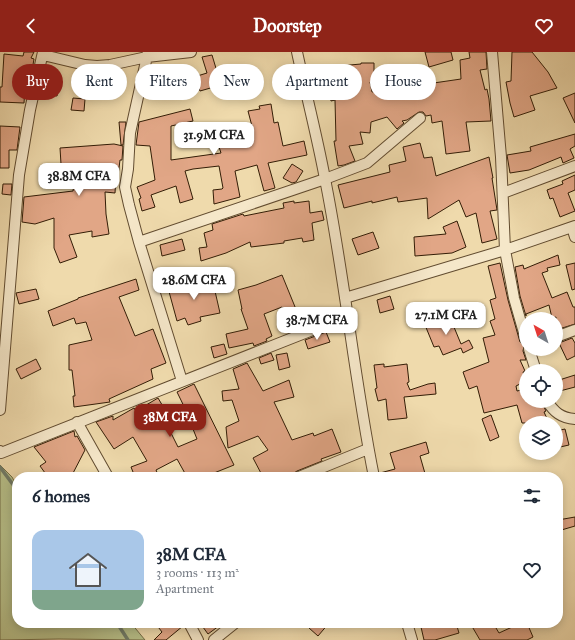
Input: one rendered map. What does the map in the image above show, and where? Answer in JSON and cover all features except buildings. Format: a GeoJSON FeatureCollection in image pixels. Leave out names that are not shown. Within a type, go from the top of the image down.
{"type":"FeatureCollection","features":[{"type":"Feature","properties":{"kind":"street"},"geometry":{"type":"LineString","coordinates":[[0,410],[20,175],[30,110],[43,54],[84,65],[97,66],[110,65],[147,55],[191,52]]}},
{"type":"Feature","properties":{"kind":"street"},"geometry":{"type":"LineString","coordinates":[[297,52],[325,179],[373,472]]}},
{"type":"Feature","properties":{"kind":"street"},"geometry":{"type":"LineString","coordinates":[[492,52],[501,157],[505,250],[514,298],[519,316]]}},
{"type":"Feature","properties":{"kind":"street"},"geometry":{"type":"LineString","coordinates":[[147,55],[130,133],[128,169],[125,188],[128,205],[182,381]]}},
{"type":"Feature","properties":{"kind":"street"},"geometry":{"type":"LineString","coordinates":[[139,242],[325,179],[367,163],[420,118]]}},
{"type":"Feature","properties":{"kind":"street"},"geometry":{"type":"LineString","coordinates":[[503,193],[575,166]]}},
{"type":"Feature","properties":{"kind":"street"},"geometry":{"type":"LineString","coordinates":[[344,298],[505,250],[574,226],[575,238]]}},
{"type":"Feature","properties":{"kind":"street"},"geometry":{"type":"LineString","coordinates":[[0,452],[1,453],[348,316]]}},
{"type":"Feature","properties":{"kind":"street"},"geometry":{"type":"LineString","coordinates":[[563,334],[575,330]]}},
{"type":"Feature","properties":{"kind":"street"},"geometry":{"type":"LineString","coordinates":[[552,408],[563,417],[575,419]]}},
{"type":"Feature","properties":{"kind":"street"},"geometry":{"type":"LineString","coordinates":[[77,422],[105,472]]}},
{"type":"Feature","properties":{"kind":"street"},"geometry":{"type":"LineString","coordinates":[[312,472],[368,449]]}},
{"type":"Feature","properties":{"kind":"street"},"geometry":{"type":"LineString","coordinates":[[192,628],[198,640]]}},
{"type":"Feature","properties":{"kind":"street"},"geometry":{"type":"LineString","coordinates":[[214,640],[229,628]]}},
{"type":"Feature","properties":{"kind":"street"},"geometry":{"type":"LineString","coordinates":[[409,628],[412,640]]}},
{"type":"Feature","properties":{"kind":"green space"},"geometry":{"type":"Polygon","coordinates":[[[0,465],[12,477],[12,628],[135,628],[145,640],[0,640],[0,465]]]}},
{"type":"Feature","properties":{"kind":"waterway"},"geometry":{"type":"LineString","coordinates":[[0,467],[12,483]]}},
{"type":"Feature","properties":{"kind":"waterway"},"geometry":{"type":"LineString","coordinates":[[120,628],[128,640]]}}]}
